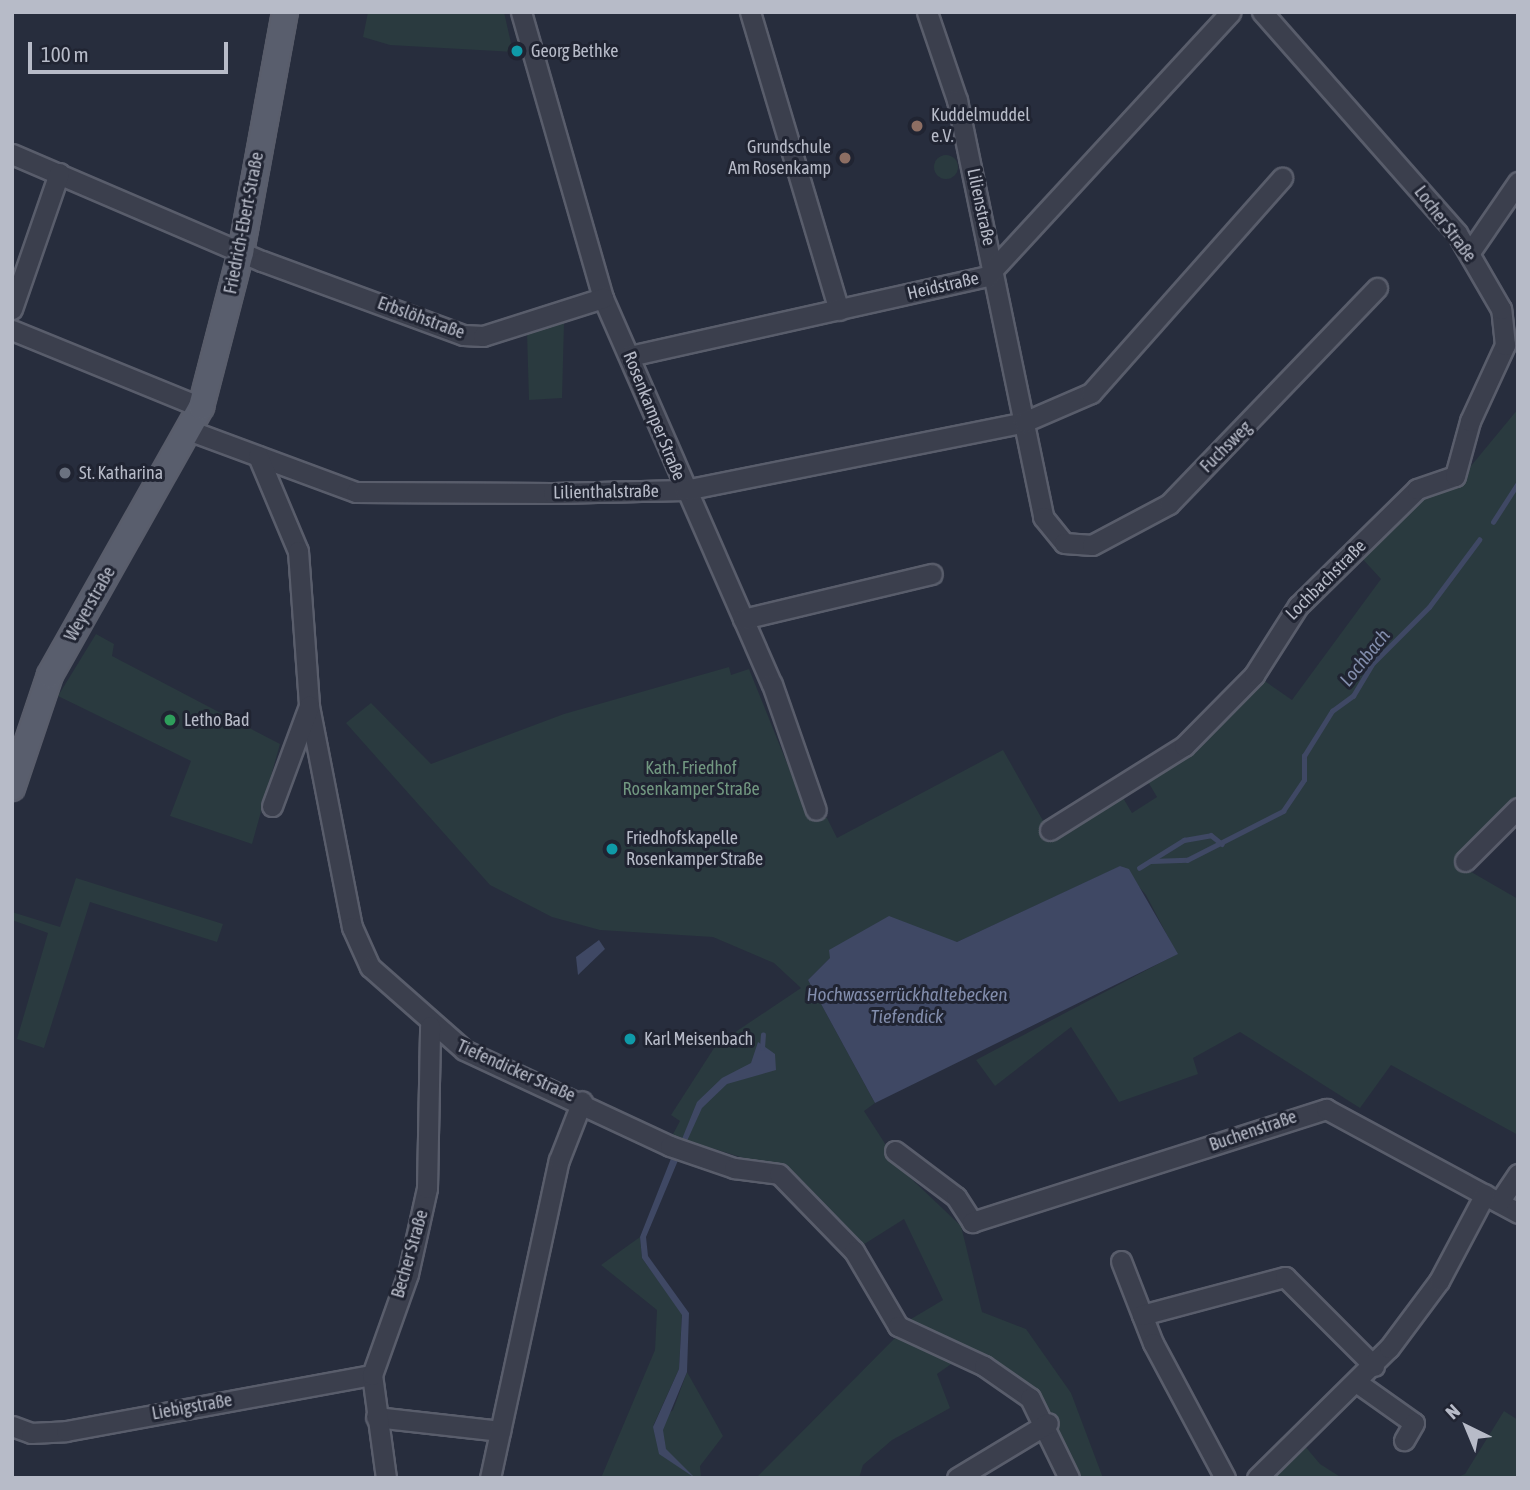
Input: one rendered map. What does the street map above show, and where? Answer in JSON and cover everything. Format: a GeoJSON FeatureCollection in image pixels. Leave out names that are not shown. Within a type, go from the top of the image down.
{"type":"FeatureCollection","features":[{"type":"Feature","properties":{"kind":"main road","name":"Friedrich-Ebert-Straße"},"geometry":{"type":"LineString","coordinates":[[191,431],[201,407],[241,252],[285,12]]}},
{"type":"Feature","properties":{"kind":"main road","name":"Weyerstraße"},"geometry":{"type":"LineString","coordinates":[[12,788],[18,745],[67,642],[191,431]]}},
{"type":"Feature","properties":{"kind":"street","name":"Rosenkamper Straße"},"geometry":{"type":"LineString","coordinates":[[521,12],[603,298],[743,620],[816,810]]}},
{"type":"Feature","properties":{"kind":"street"},"geometry":{"type":"LineString","coordinates":[[750,12],[839,310]]}},
{"type":"Feature","properties":{"kind":"street","name":"Lilienstraße"},"geometry":{"type":"LineString","coordinates":[[927,12],[957,100],[1047,528]]}},
{"type":"Feature","properties":{"kind":"street","name":"Heidstraße"},"geometry":{"type":"LineString","coordinates":[[630,356],[982,278],[994,269],[1231,12]]}},
{"type":"Feature","properties":{"kind":"street","name":"Locher Straße"},"geometry":{"type":"LineString","coordinates":[[1262,12],[1470,252],[1506,332],[1470,421],[1455,476]]}},
{"type":"Feature","properties":{"kind":"street","name":"Erbslöhstraße"},"geometry":{"type":"LineString","coordinates":[[12,154],[241,252],[469,337],[603,298]]}},
{"type":"Feature","properties":{"kind":"street"},"geometry":{"type":"LineString","coordinates":[[12,309],[59,173]]}},
{"type":"Feature","properties":{"kind":"street","name":"Lilienthalstraße"},"geometry":{"type":"LineString","coordinates":[[191,431],[356,492],[685,490],[1024,422],[1091,393],[1282,178]]}},
{"type":"Feature","properties":{"kind":"street"},"geometry":{"type":"LineString","coordinates":[[1470,252],[1518,183]]}},
{"type":"Feature","properties":{"kind":"street","name":"Fuchsweg"},"geometry":{"type":"LineString","coordinates":[[1047,528],[1079,547],[1157,513],[1377,288]]}},
{"type":"Feature","properties":{"kind":"street"},"geometry":{"type":"LineString","coordinates":[[12,330],[201,407]]}},
{"type":"Feature","properties":{"kind":"street","name":"Tiefendicker Straße"},"geometry":{"type":"LineString","coordinates":[[258,456],[300,561],[309,706],[352,927],[370,967],[430,1026],[464,1050],[582,1101],[670,1146],[734,1168],[779,1174],[854,1251],[898,1326],[1015,1384],[1048,1423],[1069,1478]]}},
{"type":"Feature","properties":{"kind":"street","name":"Lochbachstraße"},"geometry":{"type":"LineString","coordinates":[[1050,830],[1184,746],[1254,675],[1289,616],[1401,503],[1426,482],[1455,476]]}},
{"type":"Feature","properties":{"kind":"street"},"geometry":{"type":"LineString","coordinates":[[743,620],[932,574]]}},
{"type":"Feature","properties":{"kind":"street","name":"Tiefendicker Straße"},"geometry":{"type":"LineString","coordinates":[[272,806],[309,706]]}},
{"type":"Feature","properties":{"kind":"street"},"geometry":{"type":"LineString","coordinates":[[1465,861],[1518,808]]}},
{"type":"Feature","properties":{"kind":"street","name":"Becher Straße"},"geometry":{"type":"LineString","coordinates":[[386,1478],[372,1375],[408,1274],[427,1188],[430,1026]]}},
{"type":"Feature","properties":{"kind":"street"},"geometry":{"type":"LineString","coordinates":[[490,1478],[559,1160],[582,1101]]}},
{"type":"Feature","properties":{"kind":"street","name":"Buchenstraße"},"geometry":{"type":"LineString","coordinates":[[895,1150],[956,1197],[972,1222],[1320,1109],[1351,1119],[1518,1213]]}},
{"type":"Feature","properties":{"kind":"street"},"geometry":{"type":"LineString","coordinates":[[1257,1478],[1359,1384],[1429,1297],[1492,1198],[1518,1174]]}},
{"type":"Feature","properties":{"kind":"street"},"geometry":{"type":"LineString","coordinates":[[1121,1261],[1142,1315],[1225,1478]]}},
{"type":"Feature","properties":{"kind":"street"},"geometry":{"type":"LineString","coordinates":[[1142,1315],[1285,1277],[1374,1366]]}},
{"type":"Feature","properties":{"kind":"street","name":"Liebigstraße"},"geometry":{"type":"LineString","coordinates":[[12,1426],[32,1433],[66,1430],[372,1375]]}},
{"type":"Feature","properties":{"kind":"street"},"geometry":{"type":"LineString","coordinates":[[1359,1384],[1414,1423],[1404,1440]]}},
{"type":"Feature","properties":{"kind":"street"},"geometry":{"type":"LineString","coordinates":[[376,1417],[500,1431]]}},
{"type":"Feature","properties":{"kind":"street"},"geometry":{"type":"LineString","coordinates":[[957,1478],[1048,1423]]}},
{"type":"Feature","properties":{"kind":"green space"},"geometry":{"type":"Polygon","coordinates":[[[368,12],[504,12],[513,52],[390,45],[363,37],[368,12]]]}},
{"type":"Feature","properties":{"kind":"green space"},"geometry":{"type":"Polygon","coordinates":[[[946,155],[954,159],[958,167],[954,175],[946,179],[938,175],[934,167],[938,159],[946,155]]]}},
{"type":"Feature","properties":{"kind":"green space"},"geometry":{"type":"Polygon","coordinates":[[[564,323],[562,398],[529,400],[527,332],[564,323]]]}},
{"type":"Feature","properties":{"kind":"green space","name":"Kath. Friedhof Rosenkamper Straße"},"geometry":{"type":"Polygon","coordinates":[[[1518,409],[1518,796],[1454,862],[1518,899],[1518,1135],[1391,1065],[1360,1108],[1240,1032],[1193,1058],[1198,1074],[1119,1102],[1071,1027],[995,1086],[976,1060],[1177,954],[1146,895],[1121,866],[957,942],[939,939],[830,958],[808,980],[875,1103],[864,1111],[902,1170],[961,1226],[982,1312],[1026,1329],[1071,1393],[1103,1478],[1077,1478],[1052,1415],[1016,1376],[906,1322],[943,1300],[904,1219],[858,1248],[786,1171],[672,1136],[680,1121],[671,1115],[716,1045],[801,988],[774,963],[713,937],[600,930],[552,917],[490,885],[346,723],[371,703],[431,764],[564,714],[729,667],[731,675],[749,669],[807,813],[827,818],[837,838],[1003,750],[1050,833],[1119,791],[1132,813],[1157,797],[1144,775],[1230,713],[1259,677],[1292,700],[1381,579],[1359,555],[1404,510],[1461,478],[1518,409]]]}},
{"type":"Feature","properties":{"kind":"green space","name":"Letho Bad"},"geometry":{"type":"Polygon","coordinates":[[[96,634],[114,644],[112,656],[280,744],[252,844],[170,816],[191,761],[58,696],[96,634]]]}},
{"type":"Feature","properties":{"kind":"green space"},"geometry":{"type":"Polygon","coordinates":[[[76,878],[223,924],[217,942],[90,902],[44,1048],[17,1039],[48,933],[12,920],[12,912],[60,927],[76,878]]]}},
{"type":"Feature","properties":{"kind":"green space"},"geometry":{"type":"Polygon","coordinates":[[[640,1237],[642,1258],[682,1314],[679,1369],[653,1426],[673,1410],[687,1372],[723,1436],[700,1466],[701,1478],[601,1478],[655,1350],[657,1310],[601,1265],[640,1237]]]}},
{"type":"Feature","properties":{"kind":"green space"},"geometry":{"type":"Polygon","coordinates":[[[896,1337],[954,1362],[937,1374],[950,1408],[892,1440],[863,1465],[859,1478],[756,1478],[896,1337]]]}},
{"type":"Feature","properties":{"kind":"green space"},"geometry":{"type":"Polygon","coordinates":[[[1504,1411],[1518,1420],[1518,1478],[1455,1478],[1465,1474],[1504,1411]]]}},
{"type":"Feature","properties":{"kind":"green space"},"geometry":{"type":"Polygon","coordinates":[[[1304,1445],[1320,1464],[1342,1478],[1267,1478],[1304,1445]]]}},
{"type":"Feature","properties":{"kind":"water","name":"Hochwasserrückhaltebecken Tiefendick"},"geometry":{"type":"Polygon","coordinates":[[[1120,866],[1129,869],[1178,954],[875,1103],[808,980],[830,958],[829,950],[889,916],[957,942],[1120,866]]]}},
{"type":"Feature","properties":{"kind":"water"},"geometry":{"type":"Polygon","coordinates":[[[599,940],[605,949],[578,975],[576,957],[599,940]]]}},
{"type":"Feature","properties":{"kind":"water"},"geometry":{"type":"Polygon","coordinates":[[[758,1042],[775,1054],[776,1070],[727,1084],[702,1108],[687,1141],[682,1139],[697,1102],[722,1078],[751,1063],[758,1042]]]}},
{"type":"Feature","properties":{"kind":"water"},"geometry":{"type":"Polygon","coordinates":[[[672,1156],[679,1158],[646,1237],[648,1256],[689,1313],[687,1372],[663,1430],[666,1449],[695,1478],[659,1454],[653,1427],[679,1369],[682,1315],[642,1258],[640,1237],[672,1156]]]}},
{"type":"Feature","properties":{"kind":"waterway","name":"Lochbach"},"geometry":{"type":"LineString","coordinates":[[1493,522],[1518,483]]}},
{"type":"Feature","properties":{"kind":"waterway","name":"Lochbach"},"geometry":{"type":"LineString","coordinates":[[1151,861],[1187,860],[1283,811],[1304,780],[1304,756],[1332,711],[1353,696],[1373,663],[1429,607],[1479,540]]}},
{"type":"Feature","properties":{"kind":"waterway","name":"Lochbach"},"geometry":{"type":"LineString","coordinates":[[1139,868],[1184,840],[1211,835],[1222,844]]}},
{"type":"Feature","properties":{"kind":"waterway"},"geometry":{"type":"LineString","coordinates":[[762,1048],[763,1035]]}},
{"type":"Feature","properties":{"kind":"place","name":"Georg Bethke"},"geometry":{"type":"Point","coordinates":[517,51]}},
{"type":"Feature","properties":{"kind":"place","name":"Kuddelmuddel e.V."},"geometry":{"type":"Point","coordinates":[917,126]}},
{"type":"Feature","properties":{"kind":"place","name":"Grundschule Am Rosenkamp"},"geometry":{"type":"Point","coordinates":[845,158]}},
{"type":"Feature","properties":{"kind":"place","name":"St. Katharina"},"geometry":{"type":"Point","coordinates":[65,473]}},
{"type":"Feature","properties":{"kind":"place","name":"Letho Bad"},"geometry":{"type":"Point","coordinates":[170,720]}},
{"type":"Feature","properties":{"kind":"place","name":"Friedhofskapelle Rosenkamper Straße"},"geometry":{"type":"Point","coordinates":[612,849]}},
{"type":"Feature","properties":{"kind":"place","name":"Karl Meisenbach"},"geometry":{"type":"Point","coordinates":[630,1039]}}]}
